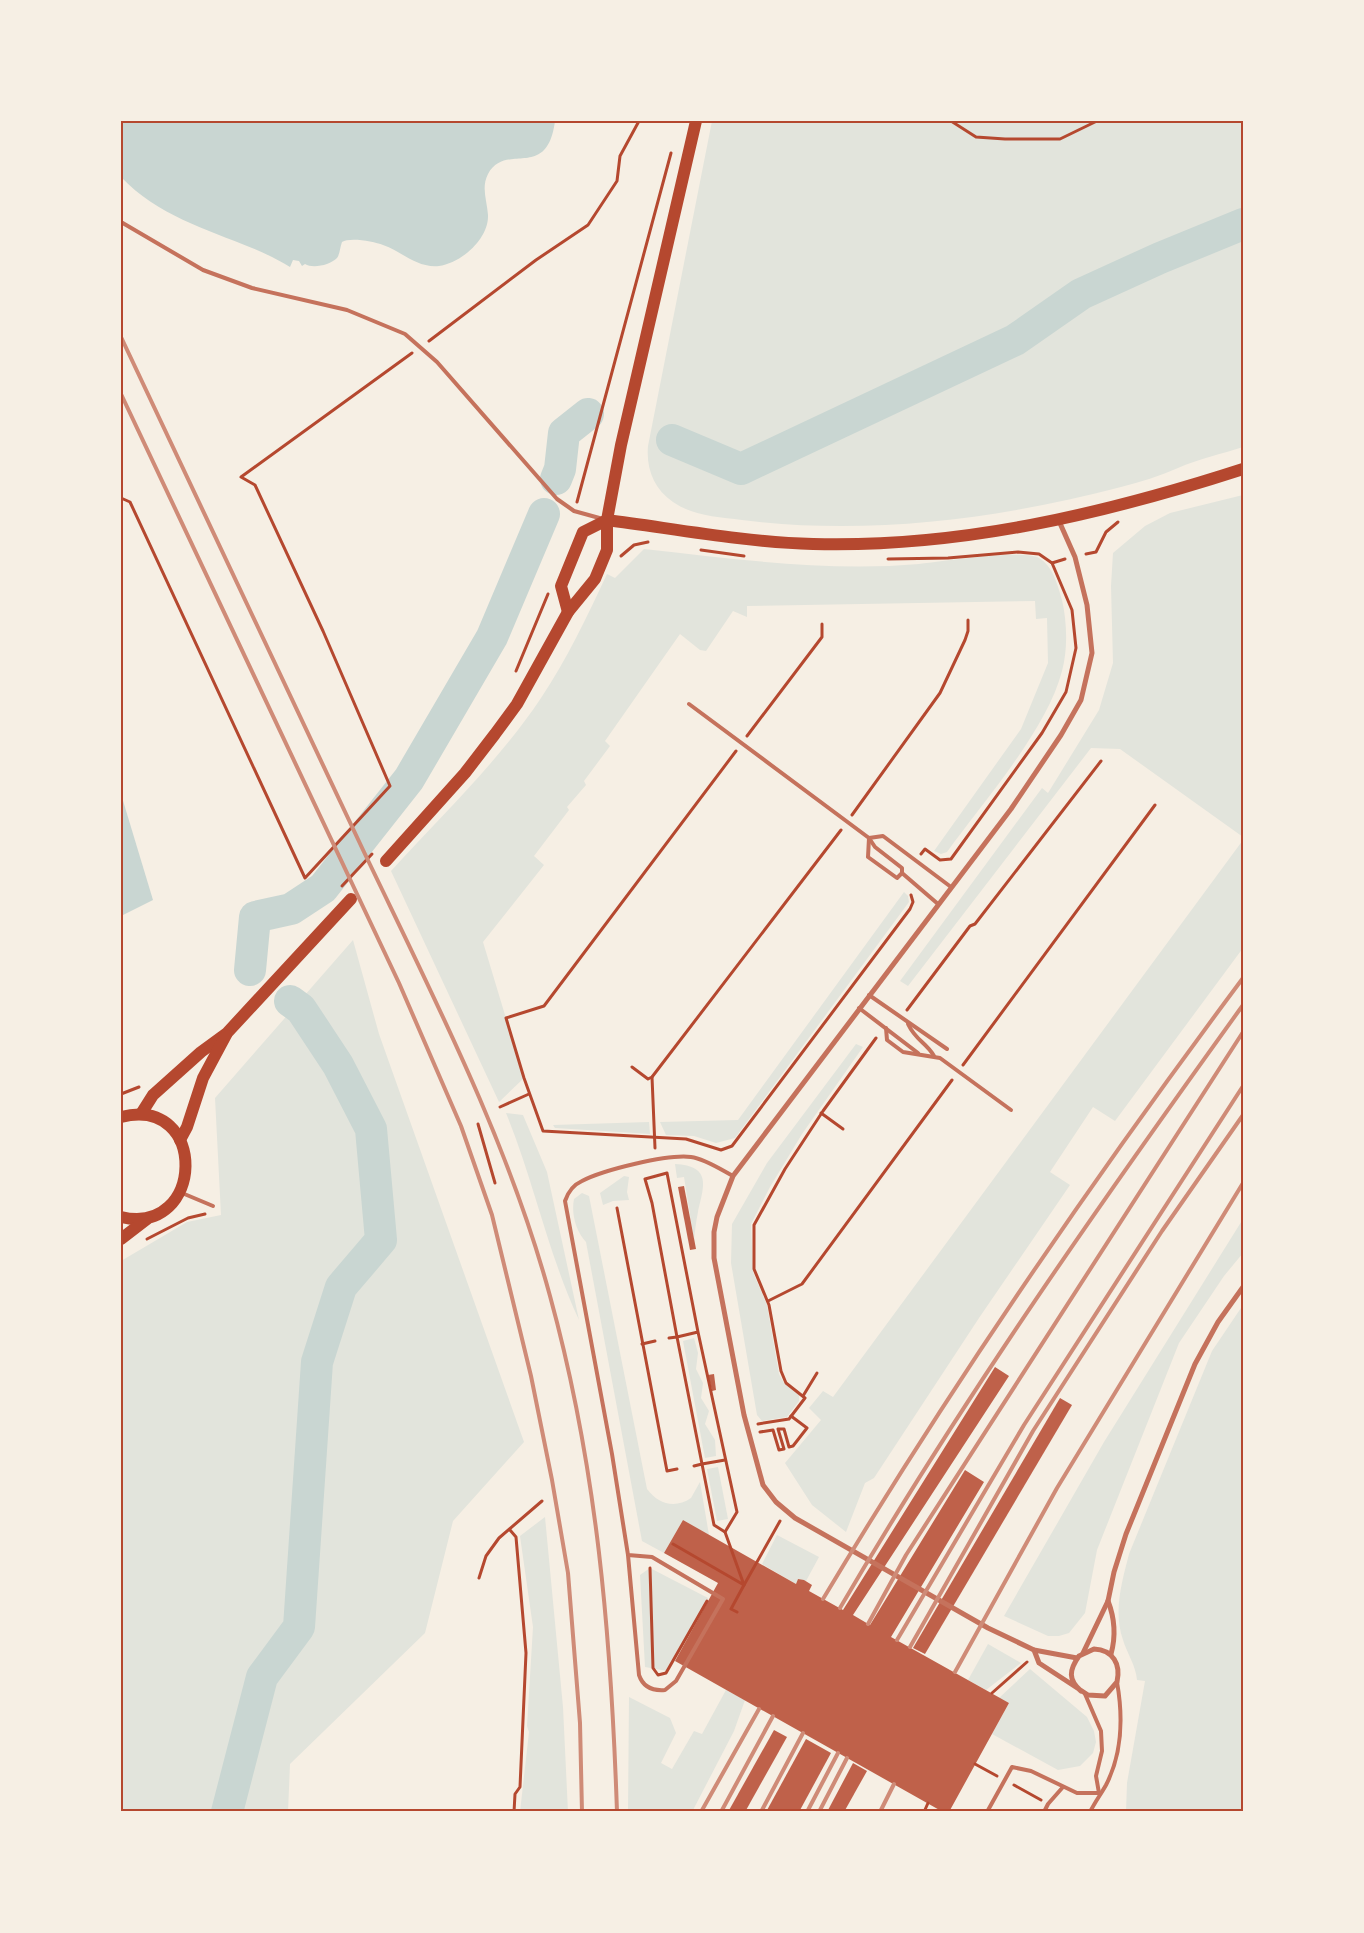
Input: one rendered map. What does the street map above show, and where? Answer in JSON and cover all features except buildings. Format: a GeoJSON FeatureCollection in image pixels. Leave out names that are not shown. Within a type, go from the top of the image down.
{"type":"FeatureCollection","features":[{"type":"Feature","properties":{"kind":"main road"},"geometry":{"type":"LineString","coordinates":[[386,861],[465,773],[496,734],[517,704],[568,612],[595,579],[607,550],[607,520],[631,402],[696,121]]}},
{"type":"Feature","properties":{"kind":"main road"},"geometry":{"type":"LineString","coordinates":[[568,612],[561,586],[567,569],[583,532],[607,520],[743,540],[814,544],[892,543],[1006,531],[1059,521],[1243,470]]}},
{"type":"Feature","properties":{"kind":"main road"},"geometry":{"type":"LineString","coordinates":[[141,1114],[153,1095],[201,1052],[227,1033],[351,899]]}},
{"type":"Feature","properties":{"kind":"main road"},"geometry":{"type":"LineString","coordinates":[[180,1140],[187,1127],[203,1078],[227,1033]]}},
{"type":"Feature","properties":{"kind":"main road"},"geometry":{"type":"LineString","coordinates":[[121,1117],[141,1114],[154,1117],[168,1125],[180,1140],[187,1156],[187,1170],[180,1192],[164,1210],[147,1219],[121,1239]]}},
{"type":"Feature","properties":{"kind":"main road"},"geometry":{"type":"LineString","coordinates":[[121,1217],[147,1219]]}},
{"type":"Feature","properties":{"kind":"street"},"geometry":{"type":"LineString","coordinates":[[1059,521],[1074,557],[1086,605],[1092,653],[1081,700],[1061,736],[1010,809],[733,1176],[717,1217],[714,1232],[714,1258],[750,1444],[763,1486],[776,1502],[786,1512],[830,1539],[988,1628],[1034,1650],[1077,1658]]}},
{"type":"Feature","properties":{"kind":"street"},"geometry":{"type":"LineString","coordinates":[[1083,1653],[1108,1601],[1114,1572],[1126,1534],[1182,1394],[1209,1336],[1243,1287]]}},
{"type":"Feature","properties":{"kind":"street"},"geometry":{"type":"LineString","coordinates":[[1108,1601],[1113,1615],[1115,1640],[1111,1654]]}},
{"type":"Feature","properties":{"kind":"street"},"geometry":{"type":"LineString","coordinates":[[1034,1650],[1038,1663],[1083,1692],[1096,1697],[1105,1696],[1117,1682],[1117,1664],[1111,1654],[1097,1649],[1083,1653],[1077,1658],[1071,1676],[1074,1684],[1083,1692]]}},
{"type":"Feature","properties":{"kind":"lane"},"geometry":{"type":"LineString","coordinates":[[121,222],[203,270],[252,288],[347,310],[405,334],[436,362],[557,499],[574,511],[607,520]]}},
{"type":"Feature","properties":{"kind":"lane"},"geometry":{"type":"LineString","coordinates":[[689,704],[848,822],[868,838],[874,847],[902,868],[902,874]]}},
{"type":"Feature","properties":{"kind":"lane"},"geometry":{"type":"LineString","coordinates":[[868,838],[883,836],[952,887]]}},
{"type":"Feature","properties":{"kind":"lane"},"geometry":{"type":"LineString","coordinates":[[868,838],[868,857],[896,878],[902,874]]}},
{"type":"Feature","properties":{"kind":"lane"},"geometry":{"type":"LineString","coordinates":[[902,874],[938,904]]}},
{"type":"Feature","properties":{"kind":"lane"},"geometry":{"type":"LineString","coordinates":[[869,995],[908,1024],[920,1029],[947,1049]]}},
{"type":"Feature","properties":{"kind":"lane"},"geometry":{"type":"LineString","coordinates":[[859,1008],[918,1053]]}},
{"type":"Feature","properties":{"kind":"lane"},"geometry":{"type":"LineString","coordinates":[[908,1024],[914,1037],[931,1050],[934,1056]]}},
{"type":"Feature","properties":{"kind":"lane"},"geometry":{"type":"LineString","coordinates":[[886,1028],[887,1040],[903,1052],[934,1056],[1011,1110]]}},
{"type":"Feature","properties":{"kind":"lane"},"geometry":{"type":"LineString","coordinates":[[628,1555],[652,1557],[723,1598],[679,1676],[669,1688],[654,1690],[642,1682],[639,1675],[628,1555],[612,1454],[565,1201],[572,1188],[582,1181],[635,1165],[675,1157],[692,1157],[733,1176]]}},
{"type":"Feature","properties":{"kind":"lane"},"geometry":{"type":"LineString","coordinates":[[180,1192],[213,1206]]}},
{"type":"Feature","properties":{"kind":"lane"},"geometry":{"type":"LineString","coordinates":[[1090,1812],[1109,1776],[1121,1728],[1122,1714],[1117,1682]]}},
{"type":"Feature","properties":{"kind":"lane"},"geometry":{"type":"LineString","coordinates":[[1083,1692],[1101,1731],[1102,1751],[1096,1776],[1099,1793]]}},
{"type":"Feature","properties":{"kind":"lane"},"geometry":{"type":"LineString","coordinates":[[988,1812],[1012,1767],[1031,1771],[1077,1793],[1099,1793]]}},
{"type":"Feature","properties":{"kind":"lane"},"geometry":{"type":"LineString","coordinates":[[1044,1812],[1048,1804],[1064,1786]]}},
{"type":"Feature","properties":{"kind":"path"},"geometry":{"type":"LineString","coordinates":[[427,342],[536,260],[588,225],[617,182],[620,156],[639,121]]}},
{"type":"Feature","properties":{"kind":"path"},"geometry":{"type":"LineString","coordinates":[[951,121],[976,137],[1005,139],[1060,139],[1097,121]]}},
{"type":"Feature","properties":{"kind":"path"},"geometry":{"type":"LineString","coordinates":[[578,496],[673,146]]}},
{"type":"Feature","properties":{"kind":"path"},"geometry":{"type":"LineString","coordinates":[[121,498],[130,502],[305,878],[390,786],[323,631],[255,485],[241,476],[419,348]]}},
{"type":"Feature","properties":{"kind":"path"},"geometry":{"type":"LineString","coordinates":[[925,849],[940,860],[950,859],[1042,733],[1066,692],[1076,648],[1072,610],[1052,563]]}},
{"type":"Feature","properties":{"kind":"path"},"geometry":{"type":"LineString","coordinates":[[515,674],[550,586]]}},
{"type":"Feature","properties":{"kind":"path"},"geometry":{"type":"LineString","coordinates":[[655,1148],[652,1077],[848,822],[940,693],[965,640],[968,631],[968,620]]}},
{"type":"Feature","properties":{"kind":"path"},"geometry":{"type":"LineString","coordinates":[[822,624],[822,636],[544,1006],[506,1018],[543,1131],[655,1139],[686,1139],[720,1150],[736,1144],[910,909],[914,902],[908,892]]}},
{"type":"Feature","properties":{"kind":"path"},"geometry":{"type":"LineString","coordinates":[[901,1018],[970,926],[975,924],[1101,761]]}},
{"type":"Feature","properties":{"kind":"path"},"geometry":{"type":"LineString","coordinates":[[768,1301],[802,1284],[1155,805]]}},
{"type":"Feature","properties":{"kind":"path"},"geometry":{"type":"LineString","coordinates":[[339,890],[377,848]]}},
{"type":"Feature","properties":{"kind":"path"},"geometry":{"type":"LineString","coordinates":[[803,1396],[786,1383],[780,1371],[768,1301],[754,1269],[754,1224],[784,1169],[876,1038],[887,1040]]}},
{"type":"Feature","properties":{"kind":"path"},"geometry":{"type":"LineString","coordinates":[[632,1067],[648,1079],[652,1077]]}},
{"type":"Feature","properties":{"kind":"path"},"geometry":{"type":"LineString","coordinates":[[121,1094],[142,1085]]}},
{"type":"Feature","properties":{"kind":"path"},"geometry":{"type":"LineString","coordinates":[[500,1107],[530,1094]]}},
{"type":"Feature","properties":{"kind":"path"},"geometry":{"type":"LineString","coordinates":[[822,1113],[843,1129]]}},
{"type":"Feature","properties":{"kind":"path"},"geometry":{"type":"LineString","coordinates":[[478,1124],[495,1183]]}},
{"type":"Feature","properties":{"kind":"path"},"geometry":{"type":"LineString","coordinates":[[725,1532],[737,1512],[698,1332],[667,1173],[650,1176],[646,1179],[645,1183],[652,1204],[714,1525],[725,1532],[744,1585]]}},
{"type":"Feature","properties":{"kind":"path"},"geometry":{"type":"LineString","coordinates":[[616,1208],[667,1471],[677,1469]]}},
{"type":"Feature","properties":{"kind":"path"},"geometry":{"type":"LineString","coordinates":[[142,1242],[188,1218],[211,1214]]}},
{"type":"Feature","properties":{"kind":"path"},"geometry":{"type":"LineString","coordinates":[[669,1338],[698,1332]]}},
{"type":"Feature","properties":{"kind":"path"},"geometry":{"type":"LineString","coordinates":[[642,1344],[655,1341]]}},
{"type":"Feature","properties":{"kind":"path"},"geometry":{"type":"LineString","coordinates":[[758,1424],[788,1419],[805,1398],[803,1396],[817,1373]]}},
{"type":"Feature","properties":{"kind":"path"},"geometry":{"type":"LineString","coordinates":[[760,1432],[773,1430],[779,1450],[784,1449],[778,1429],[784,1429],[789,1446],[793,1446],[807,1428],[791,1416]]}},
{"type":"Feature","properties":{"kind":"path"},"geometry":{"type":"LineString","coordinates":[[694,1466],[725,1460]]}},
{"type":"Feature","properties":{"kind":"path"},"geometry":{"type":"LineString","coordinates":[[479,1578],[486,1556],[499,1538],[542,1501]]}},
{"type":"Feature","properties":{"kind":"path"},"geometry":{"type":"LineString","coordinates":[[737,1612],[731,1609],[780,1522]]}},
{"type":"Feature","properties":{"kind":"path"},"geometry":{"type":"LineString","coordinates":[[510,1530],[516,1537],[526,1653],[520,1787],[515,1794],[514,1812]]}},
{"type":"Feature","properties":{"kind":"path"},"geometry":{"type":"LineString","coordinates":[[673,1544],[744,1585]]}},
{"type":"Feature","properties":{"kind":"path"},"geometry":{"type":"LineString","coordinates":[[650,1568],[653,1668],[658,1675],[666,1673],[712,1591]]}},
{"type":"Feature","properties":{"kind":"path"},"geometry":{"type":"LineString","coordinates":[[992,1693],[1028,1661]]}},
{"type":"Feature","properties":{"kind":"path"},"geometry":{"type":"LineString","coordinates":[[975,1764],[1048,1804]]}},
{"type":"Feature","properties":{"kind":"path"},"geometry":{"type":"LineString","coordinates":[[924,1812],[928,1803]]}},
{"type":"Feature","properties":{"kind":"shaded area"},"geometry":{"type":"Polygon","coordinates":[[[121,121],[555,121],[551,139],[544,150],[535,156],[505,160],[496,165],[488,174],[485,189],[488,215],[484,233],[472,248],[456,260],[439,266],[423,265],[379,244],[362,240],[350,240],[342,242],[337,258],[330,263],[321,266],[305,264],[302,266],[299,261],[293,260],[290,267],[262,252],[183,220],[135,190],[121,177],[121,121]]]}},
{"type":"Feature","properties":{"kind":"shaded area"},"geometry":{"type":"Polygon","coordinates":[[[712,121],[1243,121],[1243,447],[1121,487],[1028,508],[933,522],[837,526],[789,524],[706,515],[681,507],[666,497],[656,485],[648,463],[648,446],[712,121]]]}},
{"type":"Feature","properties":{"kind":"shaded area"},"geometry":{"type":"Polygon","coordinates":[[[1243,495],[1243,837],[1120,749],[1091,748],[908,986],[900,981],[1042,788],[1048,793],[1099,710],[1113,663],[1111,586],[1113,553],[1145,526],[1170,513],[1243,495]]]}},
{"type":"Feature","properties":{"kind":"shaded area"},"geometry":{"type":"Polygon","coordinates":[[[644,549],[781,563],[851,566],[919,564],[999,555],[1039,558],[1051,571],[1062,600],[1066,636],[1062,671],[1054,694],[1029,741],[947,852],[941,854],[934,851],[1021,729],[1048,663],[1047,618],[1036,619],[1035,601],[747,606],[747,617],[733,611],[706,651],[700,650],[680,634],[605,741],[610,746],[584,781],[586,785],[567,807],[569,810],[534,856],[544,865],[483,942],[524,1078],[499,1102],[391,871],[489,766],[525,721],[568,653],[607,574],[615,578],[644,549]]]}},
{"type":"Feature","properties":{"kind":"shaded area"},"geometry":{"type":"Polygon","coordinates":[[[121,794],[153,900],[121,916],[121,794]]]}},
{"type":"Feature","properties":{"kind":"shaded area"},"geometry":{"type":"Polygon","coordinates":[[[1243,840],[1243,948],[1115,1121],[1093,1107],[1050,1172],[1070,1185],[979,1318],[874,1478],[865,1483],[846,1532],[812,1505],[785,1463],[821,1420],[809,1408],[823,1391],[833,1397],[1243,840]]]}},
{"type":"Feature","properties":{"kind":"shaded area"},"geometry":{"type":"Polygon","coordinates":[[[904,892],[908,896],[909,902],[735,1138],[716,1143],[694,1136],[666,1135],[660,1122],[738,1120],[904,892]]]}},
{"type":"Feature","properties":{"kind":"shaded area"},"geometry":{"type":"Polygon","coordinates":[[[353,940],[379,1034],[524,1442],[453,1521],[425,1633],[290,1764],[288,1812],[121,1812],[121,1261],[187,1222],[221,1215],[215,1098],[353,940]]]}},
{"type":"Feature","properties":{"kind":"shaded area"},"geometry":{"type":"Polygon","coordinates":[[[856,1044],[863,1047],[802,1134],[770,1187],[751,1224],[753,1272],[767,1305],[779,1374],[784,1383],[799,1395],[799,1401],[787,1417],[762,1421],[757,1415],[731,1263],[732,1224],[767,1163],[856,1044]]]}},
{"type":"Feature","properties":{"kind":"shaded area"},"geometry":{"type":"Polygon","coordinates":[[[506,1113],[523,1115],[547,1172],[579,1320],[558,1269],[525,1165],[506,1113]]]}},
{"type":"Feature","properties":{"kind":"shaded area"},"geometry":{"type":"Polygon","coordinates":[[[649,1122],[650,1134],[555,1128],[553,1125],[649,1122]]]}},
{"type":"Feature","properties":{"kind":"shaded area"},"geometry":{"type":"Polygon","coordinates":[[[675,1164],[695,1169],[703,1179],[694,1240],[684,1177],[677,1178],[675,1164]]]}},
{"type":"Feature","properties":{"kind":"shaded area"},"geometry":{"type":"Polygon","coordinates":[[[624,1176],[629,1177],[627,1192],[629,1200],[613,1201],[603,1205],[600,1193],[624,1176]]]}},
{"type":"Feature","properties":{"kind":"shaded area"},"geometry":{"type":"Polygon","coordinates":[[[582,1193],[589,1196],[647,1489],[656,1498],[673,1504],[691,1498],[700,1482],[709,1535],[683,1520],[664,1553],[642,1541],[586,1242],[579,1233],[575,1222],[574,1199],[582,1193]]]}},
{"type":"Feature","properties":{"kind":"shaded area"},"geometry":{"type":"Polygon","coordinates":[[[1243,1219],[1243,1253],[1224,1276],[1179,1343],[1097,1550],[1085,1613],[1069,1633],[1059,1636],[1048,1636],[1004,1616],[1104,1442],[1243,1219]]]}},
{"type":"Feature","properties":{"kind":"shaded area"},"geometry":{"type":"Polygon","coordinates":[[[1243,1305],[1243,1812],[1126,1812],[1127,1783],[1145,1681],[1137,1680],[1120,1629],[1119,1607],[1124,1575],[1129,1554],[1212,1351],[1243,1305]]]}},
{"type":"Feature","properties":{"kind":"shaded area"},"geometry":{"type":"Polygon","coordinates":[[[694,1338],[698,1353],[696,1369],[703,1383],[701,1398],[709,1411],[705,1424],[715,1440],[716,1456],[705,1458],[683,1341],[694,1338]]]}},
{"type":"Feature","properties":{"kind":"shaded area"},"geometry":{"type":"Polygon","coordinates":[[[718,1467],[728,1519],[717,1521],[707,1469],[718,1467]]]}},
{"type":"Feature","properties":{"kind":"shaded area"},"geometry":{"type":"Polygon","coordinates":[[[545,1517],[563,1707],[568,1812],[520,1812],[529,1732],[527,1726],[533,1627],[520,1536],[545,1517]]]}},
{"type":"Feature","properties":{"kind":"shaded area"},"geometry":{"type":"Polygon","coordinates":[[[777,1535],[819,1557],[806,1581],[798,1579],[796,1584],[762,1564],[777,1535]]]}},
{"type":"Feature","properties":{"kind":"shaded area"},"geometry":{"type":"Polygon","coordinates":[[[650,1568],[708,1598],[667,1671],[645,1667],[640,1575],[650,1568]]]}},
{"type":"Feature","properties":{"kind":"shaded area"},"geometry":{"type":"Polygon","coordinates":[[[988,1644],[1021,1663],[986,1690],[968,1680],[988,1644]]]}},
{"type":"Feature","properties":{"kind":"shaded area"},"geometry":{"type":"Polygon","coordinates":[[[1030,1669],[1087,1717],[1094,1731],[1096,1742],[1093,1753],[1080,1766],[1058,1770],[992,1734],[1009,1703],[999,1698],[1030,1669]]]}},
{"type":"Feature","properties":{"kind":"shaded area"},"geometry":{"type":"Polygon","coordinates":[[[726,1690],[745,1700],[734,1731],[692,1812],[628,1812],[629,1697],[670,1718],[676,1733],[661,1763],[672,1769],[694,1731],[702,1734],[726,1690]]]}},
{"type":"Feature","properties":{"kind":"waterway"},"geometry":{"type":"LineString","coordinates":[[672,440],[741,469],[1015,340],[1081,294],[1160,258],[1243,224]]}},
{"type":"Feature","properties":{"kind":"waterway"},"geometry":{"type":"LineString","coordinates":[[556,479],[560,469],[564,433],[588,414]]}},
{"type":"Feature","properties":{"kind":"waterway"},"geometry":{"type":"LineString","coordinates":[[250,970],[255,917],[291,909],[323,888],[409,779],[492,637],[544,514]]}},
{"type":"Feature","properties":{"kind":"waterway"},"geometry":{"type":"LineString","coordinates":[[227,1812],[262,1677],[299,1627],[317,1362],[341,1287],[381,1240],[371,1129],[338,1065],[301,1009],[290,1001]]}},
{"type":"Feature","properties":{"kind":"railway"},"geometry":{"type":"LineString","coordinates":[[121,337],[442,1015],[491,1125],[533,1238],[566,1360],[590,1488],[606,1616],[617,1812]]}},
{"type":"Feature","properties":{"kind":"railway"},"geometry":{"type":"LineString","coordinates":[[121,394],[399,983],[461,1126],[492,1215],[531,1376],[568,1573],[580,1723],[582,1812]]}},
{"type":"Feature","properties":{"kind":"railway"},"geometry":{"type":"LineString","coordinates":[[823,1599],[922,1440],[1025,1283],[1132,1130],[1243,978]]}},
{"type":"Feature","properties":{"kind":"railway"},"geometry":{"type":"LineString","coordinates":[[840,1608],[935,1453],[1034,1302],[1137,1153],[1243,1005]]}},
{"type":"Feature","properties":{"kind":"railway"},"geometry":{"type":"LineString","coordinates":[[868,1624],[906,1555],[1243,1032]]}},
{"type":"Feature","properties":{"kind":"railway"},"geometry":{"type":"LineString","coordinates":[[897,1640],[1024,1425],[1243,1086]]}},
{"type":"Feature","properties":{"kind":"railway"},"geometry":{"type":"LineString","coordinates":[[910,1647],[1033,1431],[1162,1231],[1243,1115]]}},
{"type":"Feature","properties":{"kind":"railway"},"geometry":{"type":"LineString","coordinates":[[955,1672],[1057,1488],[1243,1183]]}},
{"type":"Feature","properties":{"kind":"railway"},"geometry":{"type":"LineString","coordinates":[[701,1812],[759,1709]]}},
{"type":"Feature","properties":{"kind":"railway"},"geometry":{"type":"LineString","coordinates":[[721,1812],[773,1716]]}},
{"type":"Feature","properties":{"kind":"railway"},"geometry":{"type":"LineString","coordinates":[[761,1812],[803,1733]]}},
{"type":"Feature","properties":{"kind":"railway"},"geometry":{"type":"LineString","coordinates":[[807,1812],[838,1753]]}},
{"type":"Feature","properties":{"kind":"railway"},"geometry":{"type":"LineString","coordinates":[[819,1812],[847,1758]]}},
{"type":"Feature","properties":{"kind":"railway"},"geometry":{"type":"LineString","coordinates":[[880,1812],[894,1784]]}}]}
